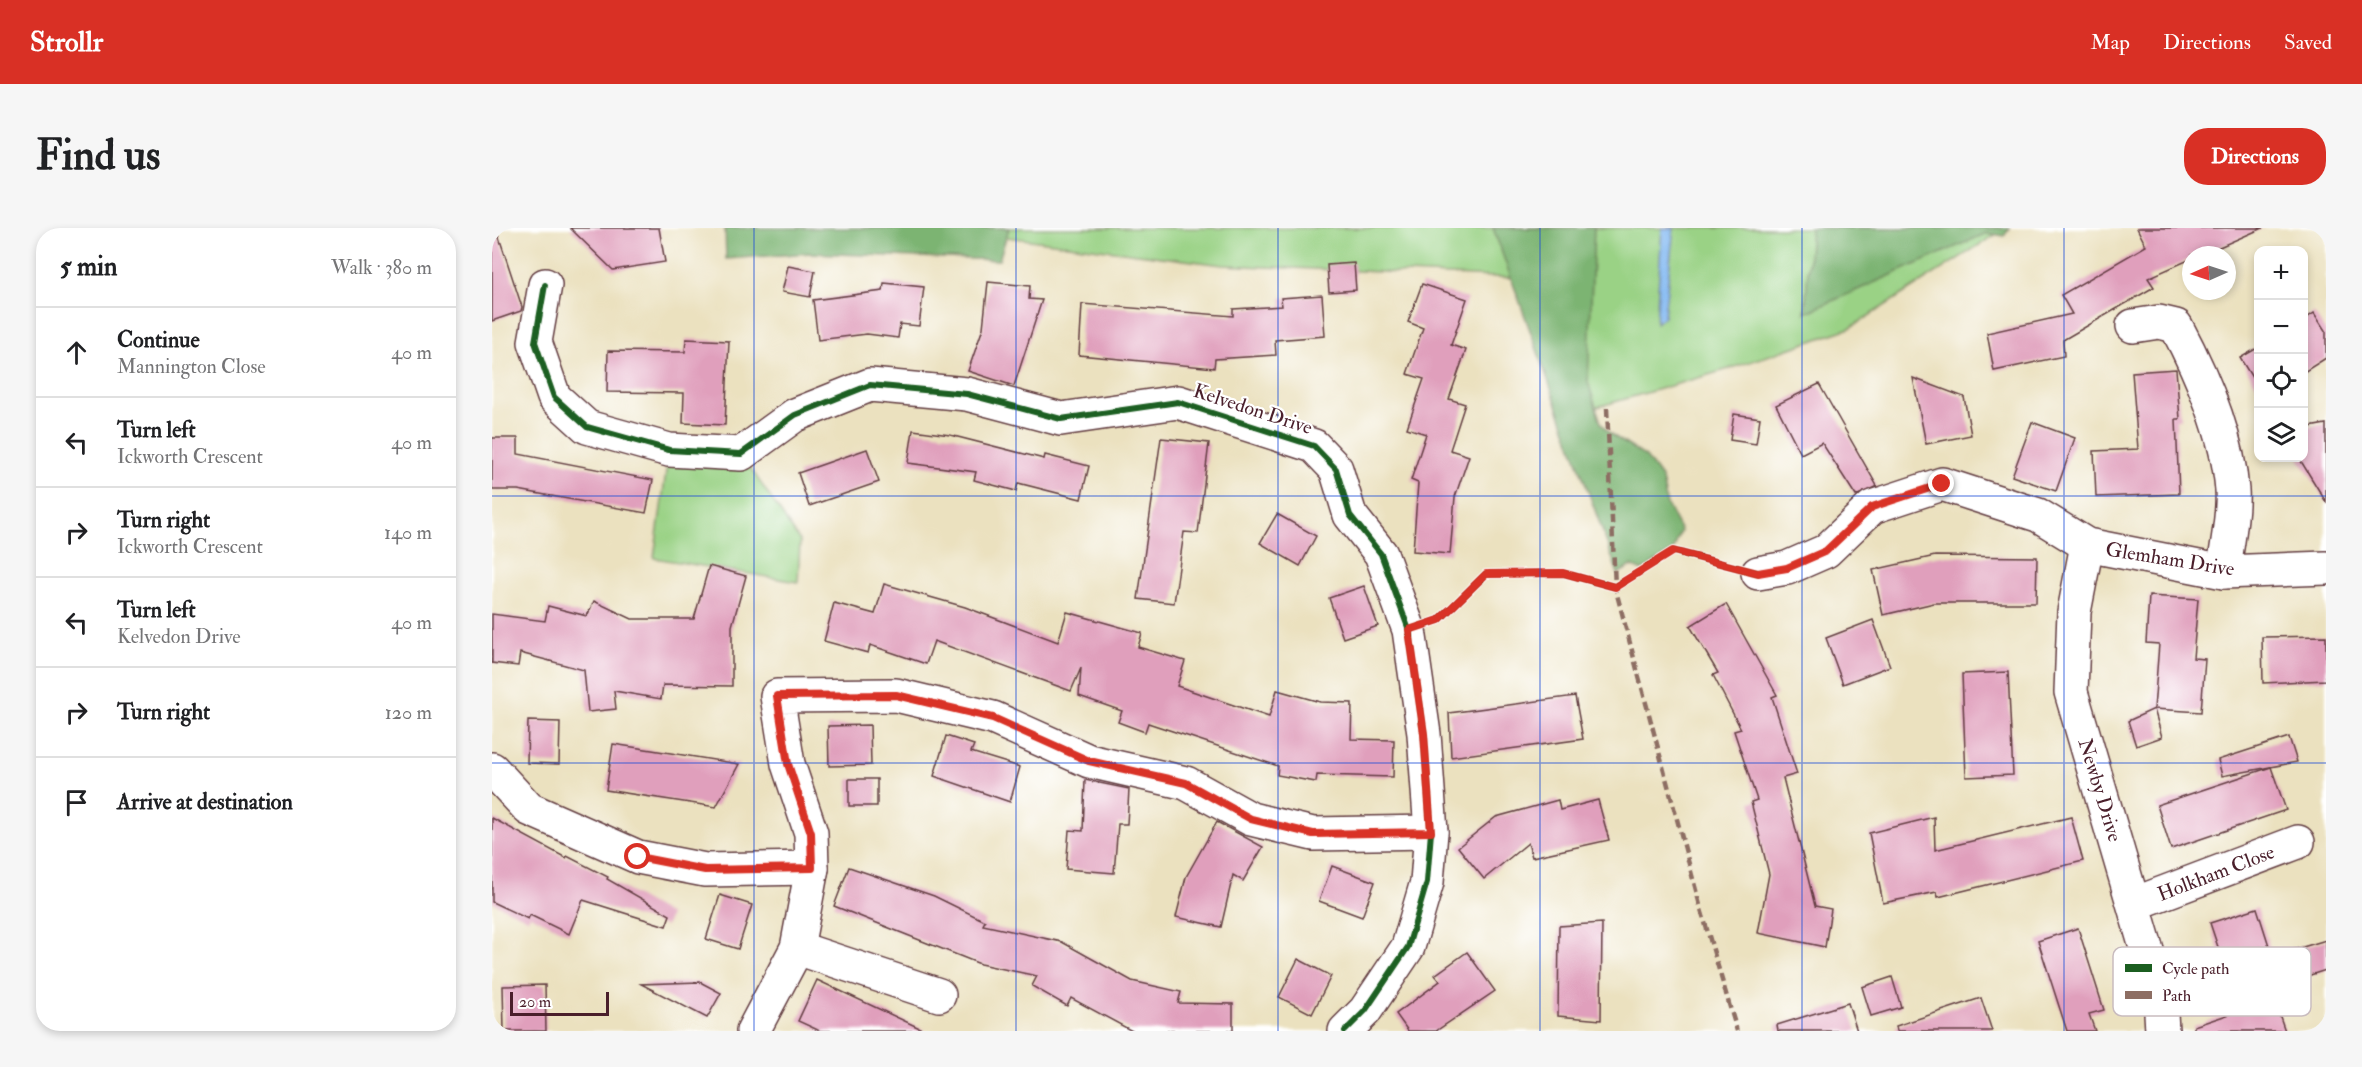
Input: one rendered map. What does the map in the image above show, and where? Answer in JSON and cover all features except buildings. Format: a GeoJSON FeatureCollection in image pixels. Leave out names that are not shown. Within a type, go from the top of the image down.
{"type":"FeatureCollection","features":[{"type":"Feature","properties":{"kind":"street","name":"Kelvedon Drive"},"geometry":{"type":"LineString","coordinates":[[545,285],[536,342],[554,396],[587,427],[669,450],[741,454],[795,415],[870,385],[968,394],[1061,419],[1178,402],[1314,446],[1336,469],[1350,515],[1381,554],[1409,630],[1424,734],[1431,832],[1427,882],[1408,947],[1365,1011],[1345,1031]]}},
{"type":"Feature","properties":{"kind":"street"},"geometry":{"type":"LineString","coordinates":[[2133,326],[2159,322],[2176,326],[2192,356],[2217,421],[2232,490],[2224,572]]}},
{"type":"Feature","properties":{"kind":"street"},"geometry":{"type":"LineString","coordinates":[[1758,573],[1787,568],[1826,551],[1872,507],[1942,484],[2038,515],[2087,545]]}},
{"type":"Feature","properties":{"kind":"street","name":"Glemham Drive"},"geometry":{"type":"LineString","coordinates":[[2087,545],[2224,572],[2326,568]]}},
{"type":"Feature","properties":{"kind":"street","name":"Newby Drive"},"geometry":{"type":"LineString","coordinates":[[2087,545],[2074,612],[2071,692],[2146,947]]}},
{"type":"Feature","properties":{"kind":"street"},"geometry":{"type":"LineString","coordinates":[[753,1031],[797,948],[812,868],[811,833],[788,764],[777,696],[896,695],[993,718],[1089,761],[1186,783],[1251,819],[1313,834],[1431,832]]}},
{"type":"Feature","properties":{"kind":"street"},"geometry":{"type":"LineString","coordinates":[[492,769],[528,809],[638,857],[705,870],[812,868]]}},
{"type":"Feature","properties":{"kind":"street","name":"Holkham Close"},"geometry":{"type":"LineString","coordinates":[[2134,904],[2298,842]]}},
{"type":"Feature","properties":{"kind":"street"},"geometry":{"type":"LineString","coordinates":[[797,948],[939,995]]}},
{"type":"Feature","properties":{"kind":"street","name":"Newby Drive"},"geometry":{"type":"LineString","coordinates":[[2161,1016],[2162,1031]]}},
{"type":"Feature","properties":{"kind":"green space"},"geometry":{"type":"Polygon","coordinates":[[[725,228],[1009,228],[999,260],[810,253],[726,259],[725,228]]]}},
{"type":"Feature","properties":{"kind":"green space"},"geometry":{"type":"Polygon","coordinates":[[[937,228],[2006,228],[1850,328],[1729,369],[1566,416],[1517,278],[1223,265],[937,228]]]}},
{"type":"Feature","properties":{"kind":"green space"},"geometry":{"type":"Polygon","coordinates":[[[1493,228],[1594,228],[1588,382],[1601,423],[1609,433],[1646,457],[1662,479],[1667,505],[1681,531],[1673,551],[1642,571],[1631,566],[1618,574],[1493,228]]]}},
{"type":"Feature","properties":{"kind":"green space"},"geometry":{"type":"Polygon","coordinates":[[[1811,228],[2010,228],[2004,236],[1987,233],[1805,313],[1811,228]]]}},
{"type":"Feature","properties":{"kind":"green space"},"geometry":{"type":"Polygon","coordinates":[[[669,450],[741,454],[800,541],[798,582],[654,558],[669,450]]]}},
{"type":"Feature","properties":{"kind":"water"},"geometry":{"type":"Polygon","coordinates":[[[1662,228],[1674,228],[1664,316],[1656,323],[1662,228]]]}},
{"type":"Feature","properties":{"kind":"marked path"},"geometry":{"type":"LineString","coordinates":[[1607,408],[1615,587],[1701,909],[1737,1031]]}},
{"type":"Feature","properties":{"kind":"cycle path"},"geometry":{"type":"LineString","coordinates":[[545,285],[535,342],[554,397],[587,427],[669,450],[741,454],[795,415],[870,385],[967,394],[1061,419],[1178,402],[1314,446],[1336,469],[1350,515],[1381,554],[1409,630],[1424,734],[1431,832],[1427,882],[1408,947],[1365,1011],[1345,1031]]}},
{"type":"Feature","properties":{"kind":"cycle path"},"geometry":{"type":"LineString","coordinates":[[1409,630],[1439,620],[1486,574],[1563,573],[1615,587],[1673,551],[1758,573]]}},
{"type":"Feature","properties":{"kind":"route"},"geometry":{"type":"LineString","coordinates":[[638,857],[705,870],[812,868],[811,833],[788,764],[777,696],[833,694],[896,695],[993,718],[1089,761],[1186,783],[1251,819],[1313,834],[1431,832],[1424,734],[1409,630],[1439,620],[1486,574],[1563,573],[1615,587],[1673,551],[1758,573],[1787,568],[1826,551],[1872,507],[1942,484]]}}]}
